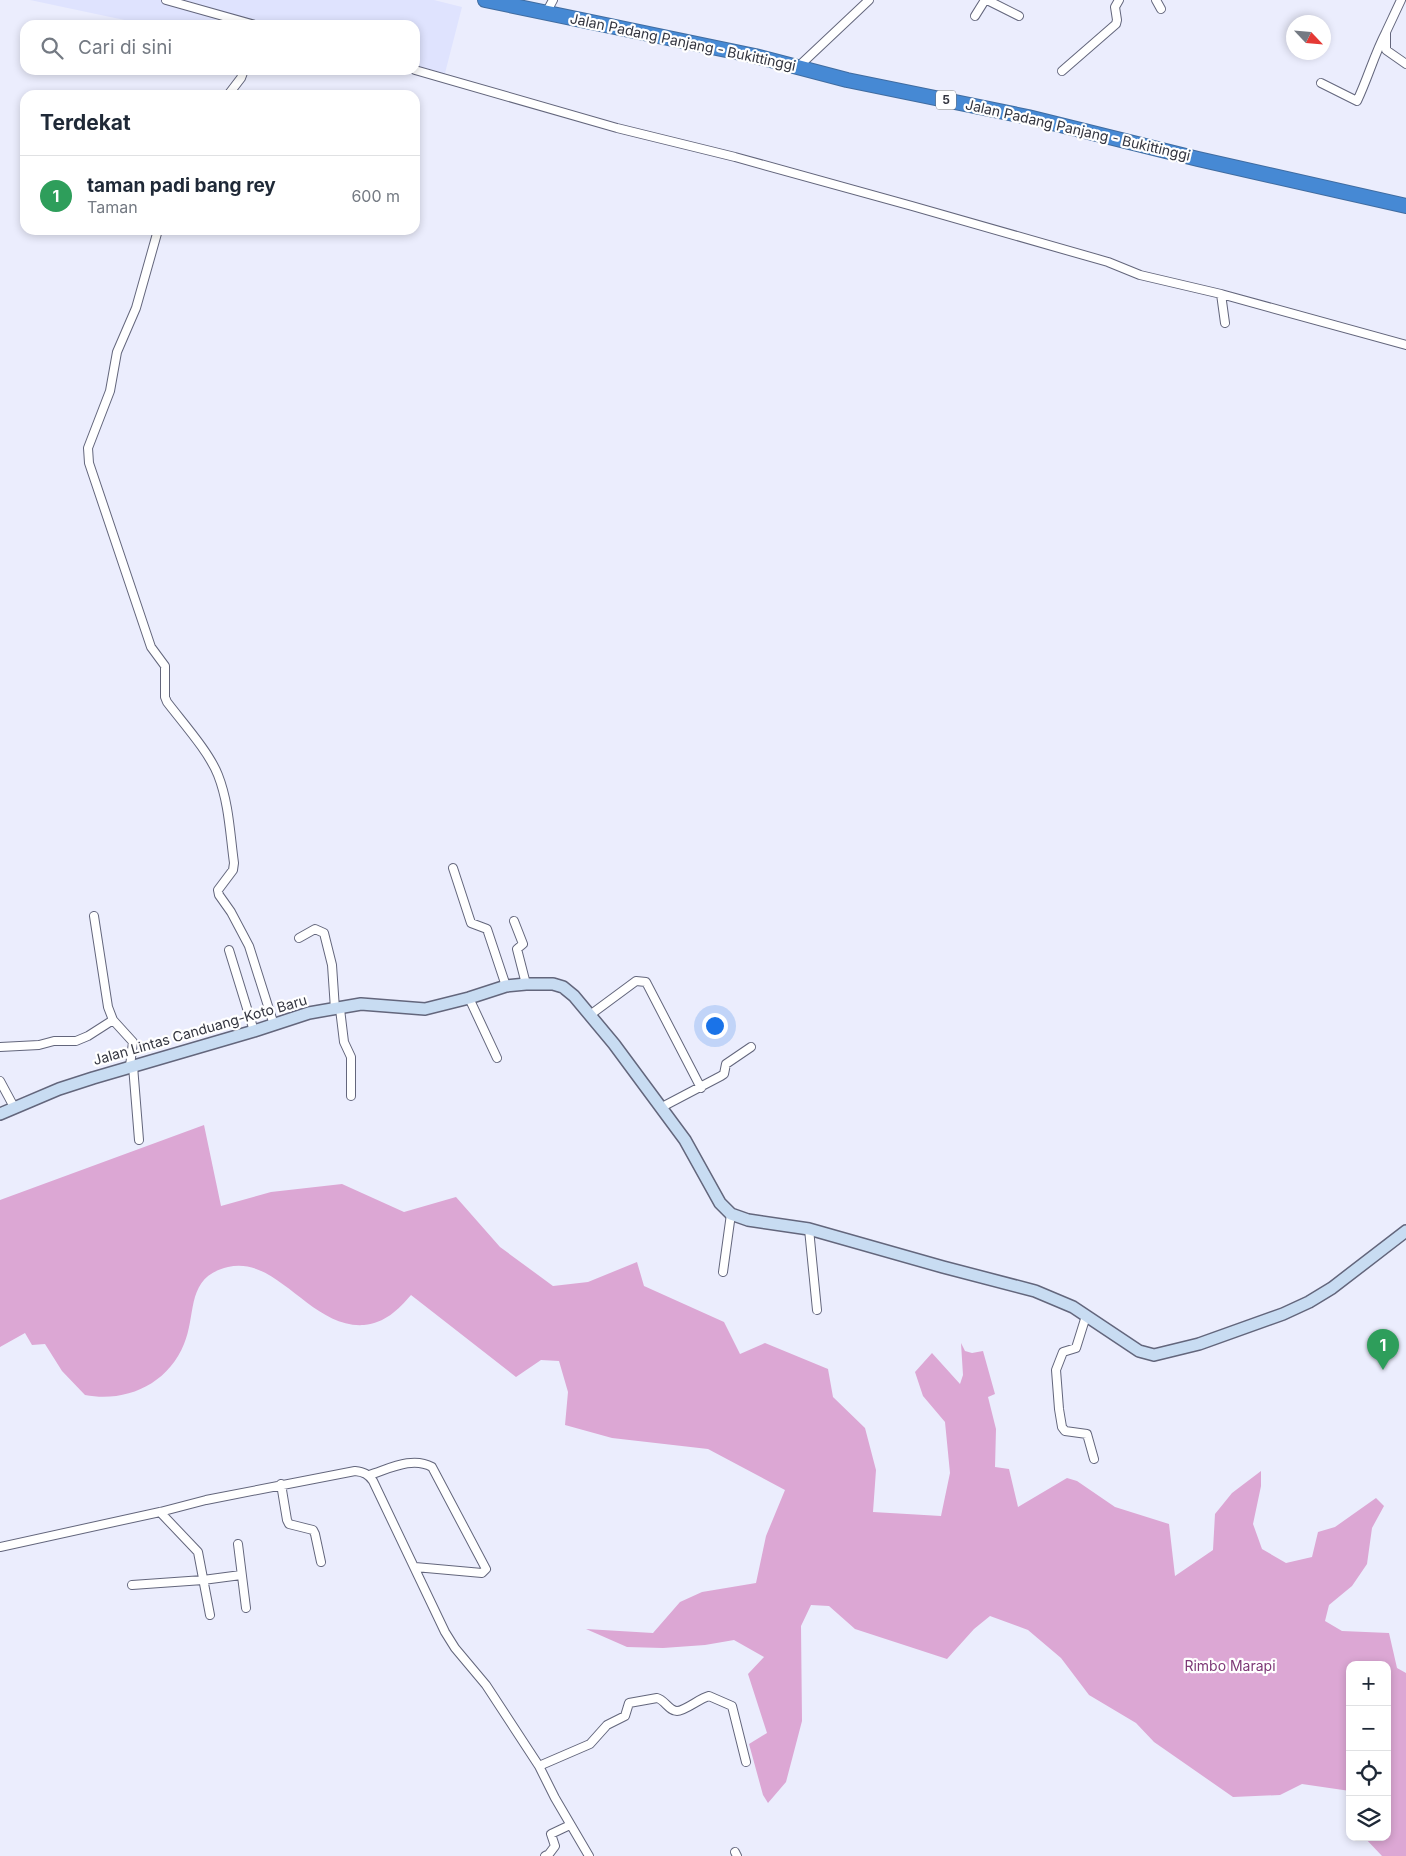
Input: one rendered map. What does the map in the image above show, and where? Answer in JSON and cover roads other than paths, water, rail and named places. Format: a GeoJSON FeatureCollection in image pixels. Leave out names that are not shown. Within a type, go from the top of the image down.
{"type":"FeatureCollection","features":[{"type":"Feature","properties":{"kind":"highway","name":"Jalan Padang Panjang - Bukittinggi"},"geometry":{"type":"LineString","coordinates":[[485,0],[799,66],[847,80],[1028,117],[1406,206]]}},
{"type":"Feature","properties":{"kind":"main road","name":"Jalan Lintas Canduang-Koto Baru"},"geometry":{"type":"LineString","coordinates":[[0,1114],[59,1089],[274,1025],[309,1012],[361,1004],[425,1010],[506,986],[526,984],[559,985],[568,990],[583,1005],[662,1107],[694,1155],[720,1203],[731,1214]]}},
{"type":"Feature","properties":{"kind":"main road"},"geometry":{"type":"LineString","coordinates":[[731,1214],[748,1220],[809,1229],[1036,1291],[1073,1307],[1139,1351],[1154,1355],[1199,1344],[1284,1314],[1309,1302],[1332,1288],[1406,1231]]}},
{"type":"Feature","properties":{"kind":"street"},"geometry":{"type":"LineString","coordinates":[[166,0],[236,20]]}},
{"type":"Feature","properties":{"kind":"street"},"geometry":{"type":"LineString","coordinates":[[546,13],[553,0]]}},
{"type":"Feature","properties":{"kind":"street"},"geometry":{"type":"LineString","coordinates":[[799,66],[868,0]]}},
{"type":"Feature","properties":{"kind":"street"},"geometry":{"type":"LineString","coordinates":[[975,16],[986,0],[1019,16]]}},
{"type":"Feature","properties":{"kind":"street"},"geometry":{"type":"LineString","coordinates":[[1062,72],[1116,24],[1115,7],[1119,0]]}},
{"type":"Feature","properties":{"kind":"street"},"geometry":{"type":"LineString","coordinates":[[1156,0],[1161,9]]}},
{"type":"Feature","properties":{"kind":"street"},"geometry":{"type":"LineString","coordinates":[[1322,83],[1357,101],[1367,80],[1375,53],[1401,0]]}},
{"type":"Feature","properties":{"kind":"street"},"geometry":{"type":"LineString","coordinates":[[1386,32],[1386,50],[1406,64]]}},
{"type":"Feature","properties":{"kind":"street"},"geometry":{"type":"LineString","coordinates":[[420,71],[617,128],[735,157],[912,206],[1108,262],[1140,275],[1221,294],[1406,345]]}},
{"type":"Feature","properties":{"kind":"street"},"geometry":{"type":"LineString","coordinates":[[232,90],[242,75]]}},
{"type":"Feature","properties":{"kind":"street"},"geometry":{"type":"LineString","coordinates":[[157,235],[136,308],[117,352],[110,391],[88,448],[89,463],[151,647],[165,666],[165,697],[167,702],[218,774],[224,794],[234,863],[233,870],[218,890],[249,946],[274,1025]]}},
{"type":"Feature","properties":{"kind":"street"},"geometry":{"type":"LineString","coordinates":[[1221,294],[1225,324]]}},
{"type":"Feature","properties":{"kind":"street"},"geometry":{"type":"LineString","coordinates":[[453,868],[471,923],[487,929],[506,986]]}},
{"type":"Feature","properties":{"kind":"street"},"geometry":{"type":"LineString","coordinates":[[94,916],[108,1007],[113,1020],[133,1042],[132,1066],[139,1140]]}},
{"type":"Feature","properties":{"kind":"street"},"geometry":{"type":"LineString","coordinates":[[514,921],[523,944],[516,949],[526,984]]}},
{"type":"Feature","properties":{"kind":"street"},"geometry":{"type":"LineString","coordinates":[[299,938],[314,929],[324,933],[332,965],[337,1009],[344,1042],[351,1057],[351,1096]]}},
{"type":"Feature","properties":{"kind":"street"},"geometry":{"type":"LineString","coordinates":[[229,950],[254,1031]]}},
{"type":"Feature","properties":{"kind":"street"},"geometry":{"type":"LineString","coordinates":[[590,1015],[636,981],[646,982],[701,1088]]}},
{"type":"Feature","properties":{"kind":"street"},"geometry":{"type":"LineString","coordinates":[[469,998],[497,1058]]}},
{"type":"Feature","properties":{"kind":"street"},"geometry":{"type":"LineString","coordinates":[[0,1047],[39,1045],[54,1041],[76,1041],[88,1036],[113,1020]]}},
{"type":"Feature","properties":{"kind":"street"},"geometry":{"type":"LineString","coordinates":[[662,1107],[701,1088],[724,1074],[726,1064],[751,1047]]}},
{"type":"Feature","properties":{"kind":"street"},"geometry":{"type":"LineString","coordinates":[[0,1081],[14,1107]]}},
{"type":"Feature","properties":{"kind":"street"},"geometry":{"type":"LineString","coordinates":[[723,1272],[731,1214]]}},
{"type":"Feature","properties":{"kind":"street"},"geometry":{"type":"LineString","coordinates":[[809,1229],[817,1310]]}},
{"type":"Feature","properties":{"kind":"street"},"geometry":{"type":"LineString","coordinates":[[1086,1316],[1076,1348],[1063,1352],[1056,1370],[1062,1427],[1065,1430],[1087,1434],[1094,1459]]}},
{"type":"Feature","properties":{"kind":"street"},"geometry":{"type":"LineString","coordinates":[[0,1547],[281,1484],[355,1470],[369,1475],[412,1462],[424,1463],[432,1467],[486,1569],[482,1573],[415,1567]]}},
{"type":"Feature","properties":{"kind":"street"},"geometry":{"type":"LineString","coordinates":[[369,1475],[450,1640],[486,1685],[539,1766],[570,1825],[589,1856]]}},
{"type":"Feature","properties":{"kind":"street"},"geometry":{"type":"LineString","coordinates":[[281,1484],[287,1520],[292,1526],[313,1530],[321,1562]]}},
{"type":"Feature","properties":{"kind":"street"},"geometry":{"type":"LineString","coordinates":[[160,1512],[198,1552],[210,1615]]}},
{"type":"Feature","properties":{"kind":"street"},"geometry":{"type":"LineString","coordinates":[[238,1544],[246,1608]]}},
{"type":"Feature","properties":{"kind":"street"},"geometry":{"type":"LineString","coordinates":[[132,1585],[204,1580],[241,1575]]}},
{"type":"Feature","properties":{"kind":"street"},"geometry":{"type":"LineString","coordinates":[[539,1766],[590,1744],[607,1725],[626,1715],[627,1705],[629,1704],[657,1698],[665,1702],[672,1710],[679,1711],[710,1696],[732,1706],[746,1762]]}},
{"type":"Feature","properties":{"kind":"street"},"geometry":{"type":"LineString","coordinates":[[545,1856],[549,1854],[554,1846],[551,1834],[553,1831],[570,1825]]}},
{"type":"Feature","properties":{"kind":"place","name":"taman padi bang rey"},"geometry":{"type":"Point","coordinates":[1383,1370]}},
{"type":"Feature","properties":{"kind":"park label","name":"Rimbo Marapi"},"geometry":{"type":"Point","coordinates":[1230,1666]}}]}
